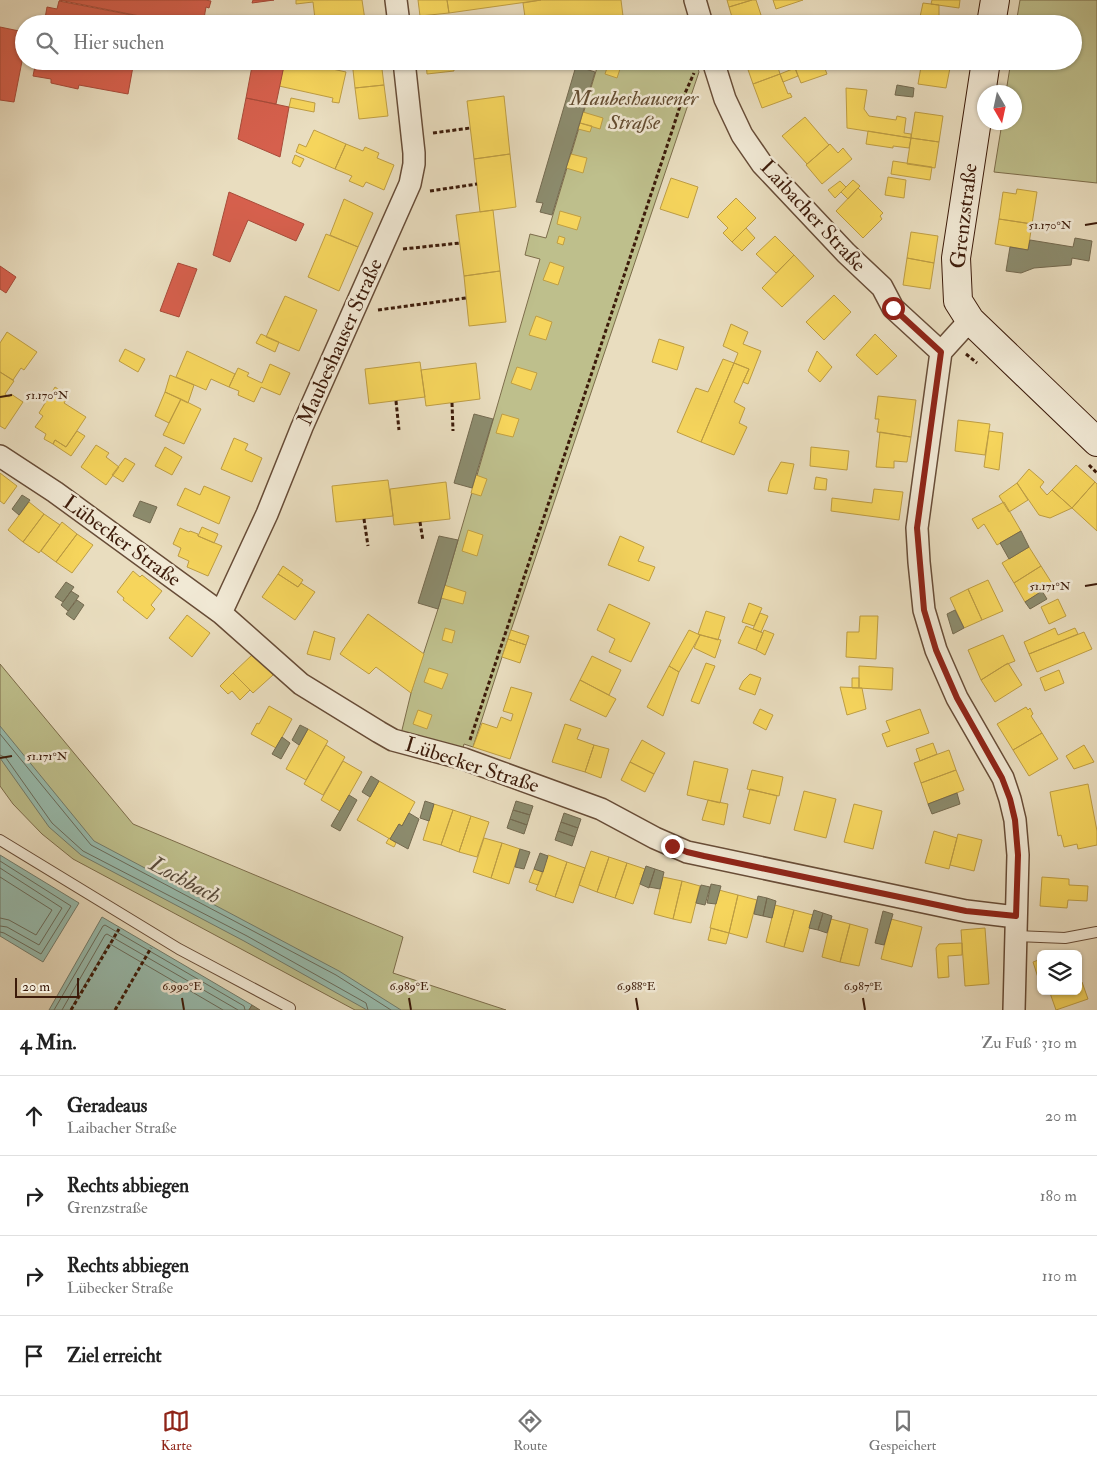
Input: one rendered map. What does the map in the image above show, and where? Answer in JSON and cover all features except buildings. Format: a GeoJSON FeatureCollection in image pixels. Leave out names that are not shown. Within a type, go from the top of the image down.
{"type":"FeatureCollection","features":[{"type":"Feature","properties":{"kind":"main road"},"geometry":{"type":"LineString","coordinates":[[992,15],[995,0]]}},
{"type":"Feature","properties":{"kind":"main road","name":"Grenzstraße"},"geometry":{"type":"LineString","coordinates":[[985,70],[956,258],[958,301],[970,320],[1097,442]]}},
{"type":"Feature","properties":{"kind":"street"},"geometry":{"type":"LineString","coordinates":[[396,0],[398,15]]}},
{"type":"Feature","properties":{"kind":"street"},"geometry":{"type":"LineString","coordinates":[[695,0],[699,15]]}},
{"type":"Feature","properties":{"kind":"street","name":"Maubeshauser Straße"},"geometry":{"type":"LineString","coordinates":[[220,613],[267,514],[302,427],[410,184],[414,164],[413,136],[405,70]]}},
{"type":"Feature","properties":{"kind":"street","name":"Laibacher Straße"},"geometry":{"type":"LineString","coordinates":[[708,70],[742,135],[762,164],[846,253],[882,287],[893,308],[941,352]]}},
{"type":"Feature","properties":{"kind":"street"},"geometry":{"type":"LineString","coordinates":[[970,320],[941,352],[917,528],[923,605],[936,650],[957,698],[1002,778],[1015,820],[1018,855],[1014,1010]]}},
{"type":"Feature","properties":{"kind":"street","name":"Lübecker Straße"},"geometry":{"type":"LineString","coordinates":[[0,456],[55,492],[220,613],[314,694],[393,740],[464,759],[601,809],[655,838],[687,852],[966,911],[1015,926]]}},
{"type":"Feature","properties":{"kind":"lane"},"geometry":{"type":"LineString","coordinates":[[0,840],[179,949],[291,1009]]}},
{"type":"Feature","properties":{"kind":"lane"},"geometry":{"type":"LineString","coordinates":[[1015,926],[1065,938],[1097,932]]}},
{"type":"Feature","properties":{"kind":"path"},"geometry":{"type":"LineString","coordinates":[[464,759],[682,100],[701,70]]}},
{"type":"Feature","properties":{"kind":"path"},"geometry":{"type":"LineString","coordinates":[[413,136],[470,128]]}},
{"type":"Feature","properties":{"kind":"path"},"geometry":{"type":"LineString","coordinates":[[406,194],[477,184]]}},
{"type":"Feature","properties":{"kind":"path"},"geometry":{"type":"LineString","coordinates":[[380,252],[460,243]]}},
{"type":"Feature","properties":{"kind":"path"},"geometry":{"type":"LineString","coordinates":[[353,314],[466,298]]}},
{"type":"Feature","properties":{"kind":"path"},"geometry":{"type":"LineString","coordinates":[[396,401],[399,430]]}},
{"type":"Feature","properties":{"kind":"path"},"geometry":{"type":"LineString","coordinates":[[452,403],[453,432]]}},
{"type":"Feature","properties":{"kind":"path"},"geometry":{"type":"LineString","coordinates":[[364,519],[368,546]]}},
{"type":"Feature","properties":{"kind":"path"},"geometry":{"type":"LineString","coordinates":[[420,522],[423,541]]}},
{"type":"Feature","properties":{"kind":"path"},"geometry":{"type":"LineString","coordinates":[[71,1010],[120,928]]}},
{"type":"Feature","properties":{"kind":"path"},"geometry":{"type":"LineString","coordinates":[[115,1010],[152,947]]}},
{"type":"Feature","properties":{"kind":"green space"},"geometry":{"type":"Polygon","coordinates":[[[1020,0],[1097,0],[1097,183],[994,172],[1001,130],[1022,130],[1022,85],[1007,85],[1010,70],[1082,70],[1082,15],[1018,15],[1020,0]]]}},
{"type":"Feature","properties":{"kind":"green space","name":"Maubeshausener Straße"},"geometry":{"type":"Polygon","coordinates":[[[596,70],[698,70],[473,747],[464,744],[462,751],[401,734],[412,689],[438,609],[540,259],[525,255],[530,234],[546,238],[596,70]]]}},
{"type":"Feature","properties":{"kind":"green space"},"geometry":{"type":"Polygon","coordinates":[[[0,664],[133,824],[403,937],[393,973],[506,1010],[355,1010],[73,859],[42,834],[13,804],[0,786],[0,664]]]}},
{"type":"Feature","properties":{"kind":"water"},"geometry":{"type":"Polygon","coordinates":[[[0,726],[94,841],[339,971],[401,1010],[367,1010],[244,941],[81,855],[49,827],[0,758],[0,726]]]}},
{"type":"Feature","properties":{"kind":"water"},"geometry":{"type":"Polygon","coordinates":[[[0,855],[79,903],[43,962],[0,936],[0,855]]]}},
{"type":"Feature","properties":{"kind":"water"},"geometry":{"type":"Polygon","coordinates":[[[102,917],[252,1005],[249,1010],[49,1010],[102,917]]]}},
{"type":"Feature","properties":{"kind":"route"},"geometry":{"type":"LineString","coordinates":[[672,846],[704,856],[966,911],[1016,916],[1018,855],[1015,820],[1010,799],[1002,778],[957,698],[936,650],[924,610],[917,528],[941,352],[893,308]]}},
{"type":"Feature","properties":{"kind":"water label","name":"Lochbach"},"geometry":{"type":"Point","coordinates":[185,880]}}]}
